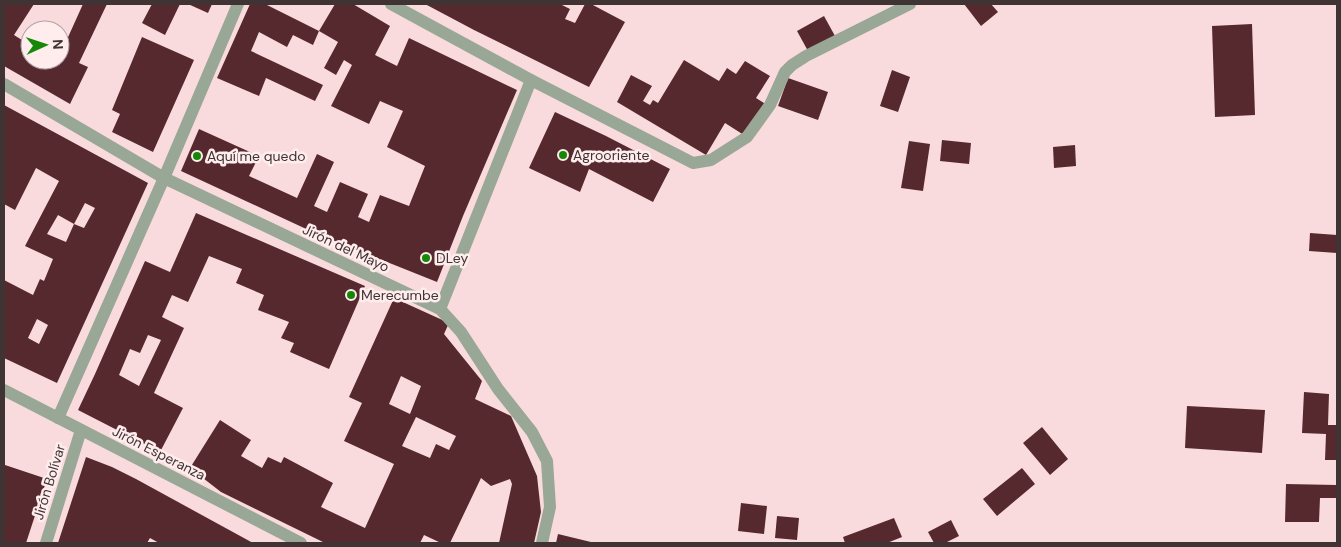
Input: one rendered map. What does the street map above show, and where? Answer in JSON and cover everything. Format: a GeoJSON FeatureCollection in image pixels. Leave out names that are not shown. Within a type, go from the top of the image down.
{"type":"FeatureCollection","features":[{"type":"Feature","properties":{"kind":"street"},"geometry":{"type":"LineString","coordinates":[[58,418],[164,178],[238,4]]}},
{"type":"Feature","properties":{"kind":"street"},"geometry":{"type":"LineString","coordinates":[[391,4],[531,80],[693,162],[711,160],[747,137],[770,105],[785,72],[792,65],[806,56],[910,4]]}},
{"type":"Feature","properties":{"kind":"street"},"geometry":{"type":"LineString","coordinates":[[440,308],[531,80]]}},
{"type":"Feature","properties":{"kind":"street","name":"Jirón del Mayo"},"geometry":{"type":"LineString","coordinates":[[4,84],[164,178],[440,308],[461,332],[498,389],[532,432],[547,461],[550,507],[542,543]]}},
{"type":"Feature","properties":{"kind":"street","name":"Jirón Esperanza"},"geometry":{"type":"LineString","coordinates":[[4,390],[301,543]]}},
{"type":"Feature","properties":{"kind":"street","name":"Jirón Bolívar"},"geometry":{"type":"LineString","coordinates":[[46,543],[81,430]]}},
{"type":"Feature","properties":{"kind":"building"},"geometry":{"type":"Polygon","coordinates":[[[4,4],[34,4],[24,20],[20,20],[20,26],[14,35],[20,39],[20,70],[70,70],[70,33],[83,4],[107,4],[79,63],[88,67],[70,104],[4,66],[4,4]]]}},
{"type":"Feature","properties":{"kind":"building"},"geometry":{"type":"Polygon","coordinates":[[[152,4],[180,4],[165,35],[142,23],[152,4]]]}},
{"type":"Feature","properties":{"kind":"building"},"geometry":{"type":"Polygon","coordinates":[[[188,4],[212,4],[208,13],[188,4]]]}},
{"type":"Feature","properties":{"kind":"building"},"geometry":{"type":"Polygon","coordinates":[[[250,4],[265,4],[319,31],[313,45],[293,35],[287,47],[259,32],[251,51],[323,85],[315,101],[266,78],[259,96],[217,78],[250,4]]]}},
{"type":"Feature","properties":{"kind":"building"},"geometry":{"type":"Polygon","coordinates":[[[335,4],[353,4],[390,26],[375,55],[397,66],[409,38],[517,90],[437,282],[317,234],[181,171],[199,129],[259,156],[249,176],[297,198],[317,154],[334,162],[314,206],[327,212],[340,182],[368,194],[358,217],[369,222],[380,195],[409,206],[425,166],[387,147],[403,111],[380,101],[369,124],[331,106],[352,65],[344,60],[336,75],[324,68],[338,42],[319,31],[335,4]]]}},
{"type":"Feature","properties":{"kind":"building"},"geometry":{"type":"Polygon","coordinates":[[[425,4],[560,4],[570,9],[565,19],[575,23],[585,4],[591,4],[625,22],[589,87],[425,4]]]}},
{"type":"Feature","properties":{"kind":"building"},"geometry":{"type":"Polygon","coordinates":[[[964,4],[991,4],[998,12],[981,26],[964,4]]]}},
{"type":"Feature","properties":{"kind":"building"},"geometry":{"type":"Polygon","coordinates":[[[824,16],[835,36],[808,51],[797,31],[824,16]]]}},
{"type":"Feature","properties":{"kind":"building"},"geometry":{"type":"Polygon","coordinates":[[[1252,24],[1255,115],[1215,117],[1212,26],[1252,24]]]}},
{"type":"Feature","properties":{"kind":"building"},"geometry":{"type":"Polygon","coordinates":[[[142,37],[194,60],[153,152],[112,132],[120,114],[112,110],[142,37]]]}},
{"type":"Feature","properties":{"kind":"building"},"geometry":{"type":"Polygon","coordinates":[[[684,60],[719,81],[727,68],[736,74],[745,61],[770,76],[756,98],[767,105],[747,137],[725,123],[706,155],[617,102],[631,75],[652,86],[643,101],[650,105],[653,100],[658,103],[684,60]]]}},
{"type":"Feature","properties":{"kind":"building"},"geometry":{"type":"Polygon","coordinates":[[[892,70],[910,77],[898,112],[880,106],[892,70]]]}},
{"type":"Feature","properties":{"kind":"building"},"geometry":{"type":"Polygon","coordinates":[[[788,78],[828,92],[818,120],[778,106],[788,78]]]}},
{"type":"Feature","properties":{"kind":"building"},"geometry":{"type":"Polygon","coordinates":[[[4,105],[148,183],[57,383],[4,358],[4,280],[33,295],[40,279],[44,281],[53,259],[25,246],[59,181],[36,168],[15,210],[4,204],[4,105]],[[85,203],[74,224],[84,228],[95,208],[85,203]],[[58,215],[47,234],[66,242],[74,224],[58,215]],[[37,319],[28,338],[39,344],[48,325],[37,319]]]}},
{"type":"Feature","properties":{"kind":"building"},"geometry":{"type":"Polygon","coordinates":[[[555,112],[670,169],[653,202],[589,169],[580,192],[529,168],[555,112]]]}},
{"type":"Feature","properties":{"kind":"building"},"geometry":{"type":"Polygon","coordinates":[[[942,140],[971,143],[969,164],[940,161],[942,140]]]}},
{"type":"Feature","properties":{"kind":"building"},"geometry":{"type":"Polygon","coordinates":[[[909,141],[930,144],[923,191],[901,188],[909,141]]]}},
{"type":"Feature","properties":{"kind":"building"},"geometry":{"type":"Polygon","coordinates":[[[1075,145],[1076,166],[1054,168],[1053,147],[1075,145]]]}},
{"type":"Feature","properties":{"kind":"building"},"geometry":{"type":"Polygon","coordinates":[[[196,213],[365,286],[329,369],[290,352],[294,343],[281,338],[289,322],[258,310],[264,295],[236,283],[242,269],[209,256],[188,302],[172,295],[162,317],[184,328],[154,393],[183,408],[160,452],[78,410],[145,261],[170,272],[196,213]],[[148,335],[140,353],[130,349],[119,375],[139,386],[161,340],[148,335]]]}},
{"type":"Feature","properties":{"kind":"building"},"geometry":{"type":"Polygon","coordinates":[[[1310,233],[1337,235],[1337,253],[1309,251],[1310,233]]]}},
{"type":"Feature","properties":{"kind":"building"},"geometry":{"type":"Polygon","coordinates":[[[394,298],[449,323],[444,334],[482,381],[475,399],[511,416],[537,476],[541,512],[534,543],[499,543],[512,484],[510,479],[491,486],[481,478],[450,543],[441,543],[424,535],[420,543],[325,543],[221,492],[190,468],[220,420],[251,440],[241,456],[262,468],[268,457],[281,463],[284,457],[333,483],[321,507],[365,528],[394,464],[344,441],[362,403],[349,397],[394,298]],[[401,376],[389,404],[410,414],[421,386],[401,376]],[[416,417],[402,446],[430,458],[436,444],[449,450],[456,436],[416,417]]]}},
{"type":"Feature","properties":{"kind":"building"},"geometry":{"type":"Polygon","coordinates":[[[1304,392],[1329,394],[1328,425],[1337,425],[1337,460],[1325,460],[1326,434],[1302,433],[1304,392]]]}},
{"type":"Feature","properties":{"kind":"building"},"geometry":{"type":"Polygon","coordinates":[[[1187,406],[1265,410],[1262,453],[1185,448],[1187,406]]]}},
{"type":"Feature","properties":{"kind":"building"},"geometry":{"type":"Polygon","coordinates":[[[1042,427],[1068,459],[1050,475],[1023,443],[1042,427]]]}},
{"type":"Feature","properties":{"kind":"building"},"geometry":{"type":"Polygon","coordinates":[[[86,457],[136,479],[253,543],[159,543],[150,538],[147,543],[58,543],[86,457]]]}},
{"type":"Feature","properties":{"kind":"building"},"geometry":{"type":"Polygon","coordinates":[[[5,465],[47,479],[26,543],[4,543],[5,465]]]}},
{"type":"Feature","properties":{"kind":"building"},"geometry":{"type":"Polygon","coordinates":[[[1022,468],[1035,484],[997,516],[983,499],[1022,468]]]}},
{"type":"Feature","properties":{"kind":"building"},"geometry":{"type":"Polygon","coordinates":[[[1286,484],[1337,485],[1337,498],[1320,498],[1319,522],[1285,522],[1286,484]]]}},
{"type":"Feature","properties":{"kind":"building"},"geometry":{"type":"Polygon","coordinates":[[[741,503],[767,506],[764,534],[738,531],[741,503]]]}},
{"type":"Feature","properties":{"kind":"building"},"geometry":{"type":"Polygon","coordinates":[[[777,516],[799,518],[797,540],[775,538],[777,516]]]}},
{"type":"Feature","properties":{"kind":"building"},"geometry":{"type":"Polygon","coordinates":[[[894,518],[902,537],[887,543],[845,543],[843,537],[894,518]]]}},
{"type":"Feature","properties":{"kind":"building"},"geometry":{"type":"Polygon","coordinates":[[[951,520],[959,536],[945,543],[934,543],[928,532],[951,520]]]}},
{"type":"Feature","properties":{"kind":"building"},"geometry":{"type":"Polygon","coordinates":[[[558,534],[595,543],[556,543],[558,534]]]}},
{"type":"Feature","properties":{"kind":"place","name":"Agrooriente"},"geometry":{"type":"Point","coordinates":[563,155]}},
{"type":"Feature","properties":{"kind":"place","name":"Aquí me quedo"},"geometry":{"type":"Point","coordinates":[197,156]}},
{"type":"Feature","properties":{"kind":"place","name":"DLey"},"geometry":{"type":"Point","coordinates":[426,258]}},
{"type":"Feature","properties":{"kind":"place","name":"Merecumbe"},"geometry":{"type":"Point","coordinates":[351,295]}}]}
